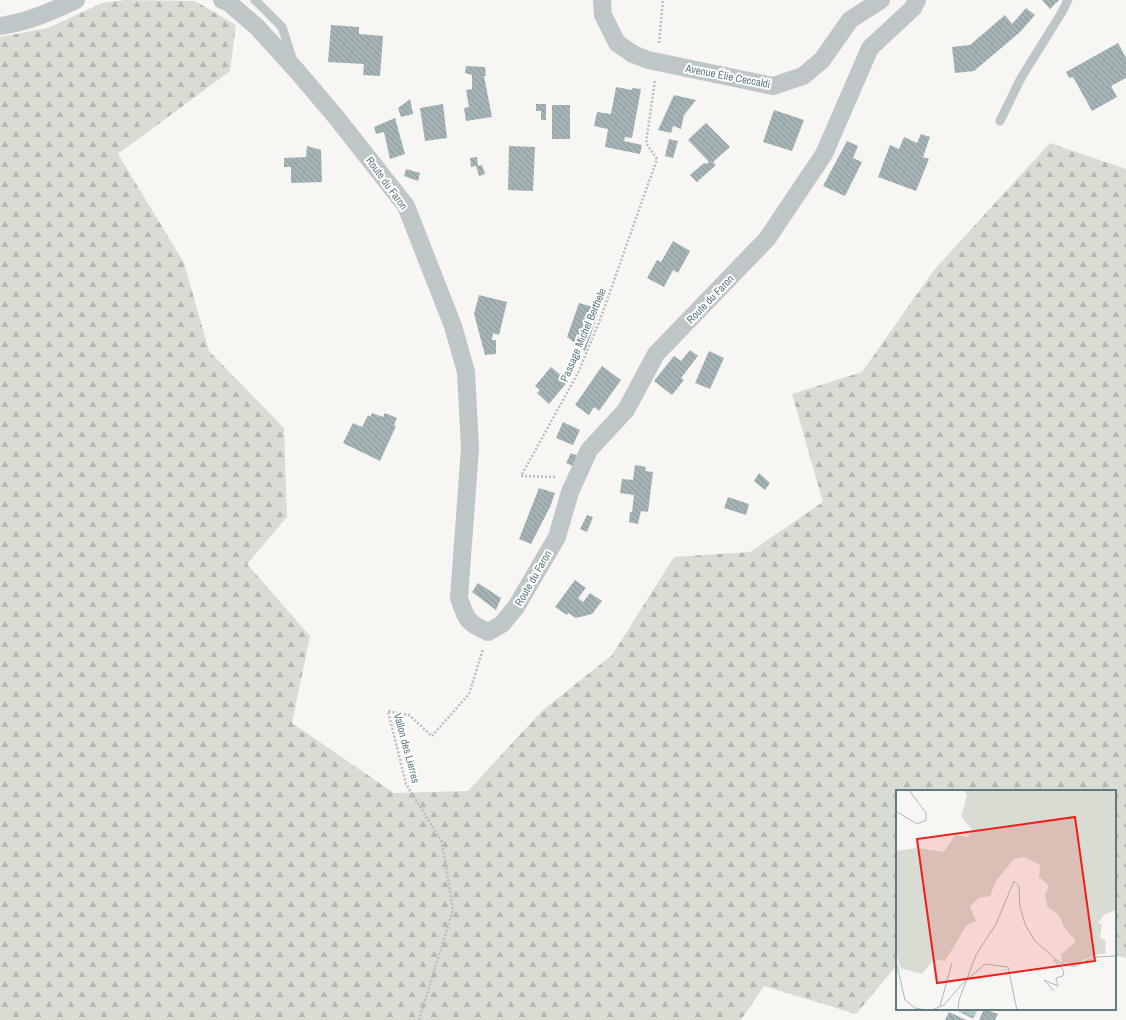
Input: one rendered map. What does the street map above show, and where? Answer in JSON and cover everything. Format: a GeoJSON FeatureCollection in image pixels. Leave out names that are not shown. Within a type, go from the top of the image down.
{"type":"FeatureCollection","features":[{"type":"Feature","properties":{"kind":"street"},"geometry":{"type":"LineString","coordinates":[[0,26],[24,22],[50,13],[76,0]]}},
{"type":"Feature","properties":{"kind":"street","name":"Route du Faron"},"geometry":{"type":"LineString","coordinates":[[222,0],[229,3],[257,27],[297,71],[336,116],[406,206],[453,326],[466,372],[470,448],[459,598],[465,616],[472,625],[488,632],[502,624],[516,607],[556,538],[570,492],[589,450],[626,410],[656,354],[767,239],[824,154],[870,48],[913,8],[917,0]]}},
{"type":"Feature","properties":{"kind":"street","name":"Avenue Élie Ceccaldi"},"geometry":{"type":"LineString","coordinates":[[602,0],[603,15],[617,43],[633,54],[648,60],[773,86],[803,76],[822,60],[850,20],[881,0]]}},
{"type":"Feature","properties":{"kind":"lane"},"geometry":{"type":"LineString","coordinates":[[255,0],[282,27],[297,71]]}},
{"type":"Feature","properties":{"kind":"lane"},"geometry":{"type":"LineString","coordinates":[[1000,121],[1020,78],[1068,0]]}},
{"type":"Feature","properties":{"kind":"path","name":"Passage Michel Berthele"},"geometry":{"type":"LineString","coordinates":[[570,492],[555,476],[521,476],[578,372],[600,320],[657,159],[646,144]]}},
{"type":"Feature","properties":{"kind":"path","name":"Vallon des Lierres"},"geometry":{"type":"LineString","coordinates":[[419,1020],[454,910],[442,842],[406,784],[388,711],[409,715],[432,736],[469,694],[488,632]]}},
{"type":"Feature","properties":{"kind":"green space"},"geometry":{"type":"Polygon","coordinates":[[[126,0],[195,1],[236,25],[230,71],[118,154],[184,263],[209,351],[284,428],[287,517],[247,564],[310,636],[292,723],[394,793],[468,791],[542,711],[612,655],[674,557],[750,552],[823,502],[792,394],[862,372],[934,270],[1050,143],[1126,169],[1126,958],[1116,955],[1116,790],[896,790],[896,966],[856,1014],[764,986],[741,1020],[0,1020],[0,37],[48,28],[102,3],[126,0]]]}},
{"type":"Feature","properties":{"kind":"water"},"geometry":{"type":"Polygon","coordinates":[[[956,1010],[978,1010],[973,1019],[956,1010]]]}},
{"type":"Feature","properties":{"kind":"building"},"geometry":{"type":"Polygon","coordinates":[[[1042,0],[1059,0],[1050,9],[1042,0]]]}},
{"type":"Feature","properties":{"kind":"building"},"geometry":{"type":"Polygon","coordinates":[[[1026,8],[1035,15],[1020,32],[974,71],[955,73],[952,47],[970,45],[1005,15],[1012,24],[1026,8]]]}},
{"type":"Feature","properties":{"kind":"building"},"geometry":{"type":"Polygon","coordinates":[[[331,25],[359,27],[359,34],[383,36],[380,76],[363,75],[364,64],[328,62],[331,25]]]}},
{"type":"Feature","properties":{"kind":"building"},"geometry":{"type":"Polygon","coordinates":[[[1118,43],[1126,58],[1126,78],[1111,86],[1117,97],[1092,111],[1073,77],[1069,78],[1066,72],[1118,43]]]}},
{"type":"Feature","properties":{"kind":"building"},"geometry":{"type":"Polygon","coordinates":[[[466,66],[485,67],[486,76],[484,76],[492,117],[466,121],[464,108],[469,107],[466,90],[472,89],[472,75],[465,73],[466,66]]]}},
{"type":"Feature","properties":{"kind":"building"},"geometry":{"type":"Polygon","coordinates":[[[616,87],[632,90],[632,88],[641,89],[632,138],[625,137],[624,141],[642,145],[640,154],[605,147],[608,129],[594,126],[597,112],[611,114],[616,87]]]}},
{"type":"Feature","properties":{"kind":"building"},"geometry":{"type":"Polygon","coordinates":[[[674,95],[696,100],[684,115],[681,129],[673,126],[671,133],[658,130],[674,95]]]}},
{"type":"Feature","properties":{"kind":"building"},"geometry":{"type":"Polygon","coordinates":[[[410,99],[413,114],[401,117],[398,108],[410,99]]]}},
{"type":"Feature","properties":{"kind":"building"},"geometry":{"type":"Polygon","coordinates":[[[443,104],[447,138],[425,141],[420,108],[443,104]]]}},
{"type":"Feature","properties":{"kind":"building"},"geometry":{"type":"Polygon","coordinates":[[[536,104],[546,104],[546,120],[541,120],[541,111],[536,111],[536,104]]]}},
{"type":"Feature","properties":{"kind":"building"},"geometry":{"type":"Polygon","coordinates":[[[552,105],[570,105],[570,139],[552,139],[552,105]]]}},
{"type":"Feature","properties":{"kind":"building"},"geometry":{"type":"Polygon","coordinates":[[[774,110],[804,120],[792,151],[763,142],[774,110]]]}},
{"type":"Feature","properties":{"kind":"building"},"geometry":{"type":"Polygon","coordinates":[[[395,118],[405,154],[390,159],[384,132],[376,134],[374,127],[395,118]]]}},
{"type":"Feature","properties":{"kind":"building"},"geometry":{"type":"Polygon","coordinates":[[[706,123],[730,147],[713,162],[716,165],[697,182],[690,175],[704,163],[706,164],[709,162],[688,140],[706,123]]]}},
{"type":"Feature","properties":{"kind":"building"},"geometry":{"type":"Polygon","coordinates":[[[921,134],[930,137],[923,157],[929,159],[916,191],[878,177],[890,145],[899,149],[904,137],[917,143],[921,134]]]}},
{"type":"Feature","properties":{"kind":"building"},"geometry":{"type":"Polygon","coordinates":[[[669,139],[678,141],[673,158],[665,156],[669,139]]]}},
{"type":"Feature","properties":{"kind":"building"},"geometry":{"type":"Polygon","coordinates":[[[847,141],[858,146],[853,158],[862,162],[845,196],[823,186],[847,141]]]}},
{"type":"Feature","properties":{"kind":"building"},"geometry":{"type":"Polygon","coordinates":[[[307,146],[321,150],[322,182],[291,183],[291,167],[284,167],[284,158],[306,157],[307,146]]]}},
{"type":"Feature","properties":{"kind":"building"},"geometry":{"type":"Polygon","coordinates":[[[509,146],[535,147],[533,191],[508,190],[509,146]]]}},
{"type":"Feature","properties":{"kind":"building"},"geometry":{"type":"Polygon","coordinates":[[[477,157],[478,166],[482,165],[485,174],[479,176],[476,166],[471,167],[470,158],[477,157]]]}},
{"type":"Feature","properties":{"kind":"building"},"geometry":{"type":"Polygon","coordinates":[[[406,169],[420,173],[418,181],[404,176],[406,169]]]}},
{"type":"Feature","properties":{"kind":"building"},"geometry":{"type":"Polygon","coordinates":[[[673,241],[690,251],[678,273],[673,270],[664,287],[647,278],[657,260],[661,262],[673,241]]]}},
{"type":"Feature","properties":{"kind":"building"},"geometry":{"type":"Polygon","coordinates":[[[479,295],[507,302],[499,335],[493,333],[492,340],[496,340],[496,354],[485,355],[474,314],[479,295]]]}},
{"type":"Feature","properties":{"kind":"building"},"geometry":{"type":"Polygon","coordinates":[[[579,303],[600,309],[585,351],[567,337],[579,303]]]}},
{"type":"Feature","properties":{"kind":"building"},"geometry":{"type":"Polygon","coordinates":[[[690,350],[698,356],[681,378],[684,380],[672,395],[654,381],[674,356],[681,361],[690,350]]]}},
{"type":"Feature","properties":{"kind":"building"},"geometry":{"type":"Polygon","coordinates":[[[709,351],[724,358],[710,389],[695,383],[709,351]]]}},
{"type":"Feature","properties":{"kind":"building"},"geometry":{"type":"Polygon","coordinates":[[[602,366],[621,380],[599,411],[594,407],[589,415],[575,405],[602,366]]]}},
{"type":"Feature","properties":{"kind":"building"},"geometry":{"type":"Polygon","coordinates":[[[551,367],[568,381],[549,404],[537,393],[540,390],[535,386],[551,367]]]}},
{"type":"Feature","properties":{"kind":"building"},"geometry":{"type":"Polygon","coordinates":[[[372,413],[383,417],[385,413],[397,418],[394,425],[396,426],[380,461],[343,443],[353,423],[362,427],[368,415],[370,417],[372,413]]]}},
{"type":"Feature","properties":{"kind":"building"},"geometry":{"type":"Polygon","coordinates":[[[563,422],[580,430],[573,445],[556,438],[563,422]]]}},
{"type":"Feature","properties":{"kind":"building"},"geometry":{"type":"Polygon","coordinates":[[[571,453],[578,456],[573,466],[566,463],[571,453]]]}},
{"type":"Feature","properties":{"kind":"building"},"geometry":{"type":"Polygon","coordinates":[[[635,465],[646,467],[645,471],[653,472],[648,512],[641,511],[638,524],[629,522],[634,495],[620,493],[622,479],[633,480],[635,465]]]}},
{"type":"Feature","properties":{"kind":"building"},"geometry":{"type":"Polygon","coordinates":[[[759,473],[770,483],[765,490],[754,481],[759,473]]]}},
{"type":"Feature","properties":{"kind":"building"},"geometry":{"type":"Polygon","coordinates":[[[539,488],[555,493],[550,507],[531,544],[519,539],[539,488]]]}},
{"type":"Feature","properties":{"kind":"building"},"geometry":{"type":"Polygon","coordinates":[[[728,497],[749,504],[746,515],[724,508],[728,497]]]}},
{"type":"Feature","properties":{"kind":"building"},"geometry":{"type":"Polygon","coordinates":[[[587,515],[593,517],[587,532],[580,529],[587,515]]]}},
{"type":"Feature","properties":{"kind":"building"},"geometry":{"type":"Polygon","coordinates":[[[575,580],[586,588],[578,598],[583,602],[590,593],[602,601],[592,614],[576,618],[568,613],[567,615],[555,607],[575,580]]]}},
{"type":"Feature","properties":{"kind":"building"},"geometry":{"type":"Polygon","coordinates":[[[478,583],[501,598],[496,610],[472,592],[478,583]]]}},
{"type":"Feature","properties":{"kind":"building"},"geometry":{"type":"Polygon","coordinates":[[[984,1010],[998,1014],[995,1020],[979,1020],[984,1010]]]}},
{"type":"Feature","properties":{"kind":"building"},"geometry":{"type":"Polygon","coordinates":[[[949,1012],[966,1020],[945,1020],[949,1012]]]}}]}
